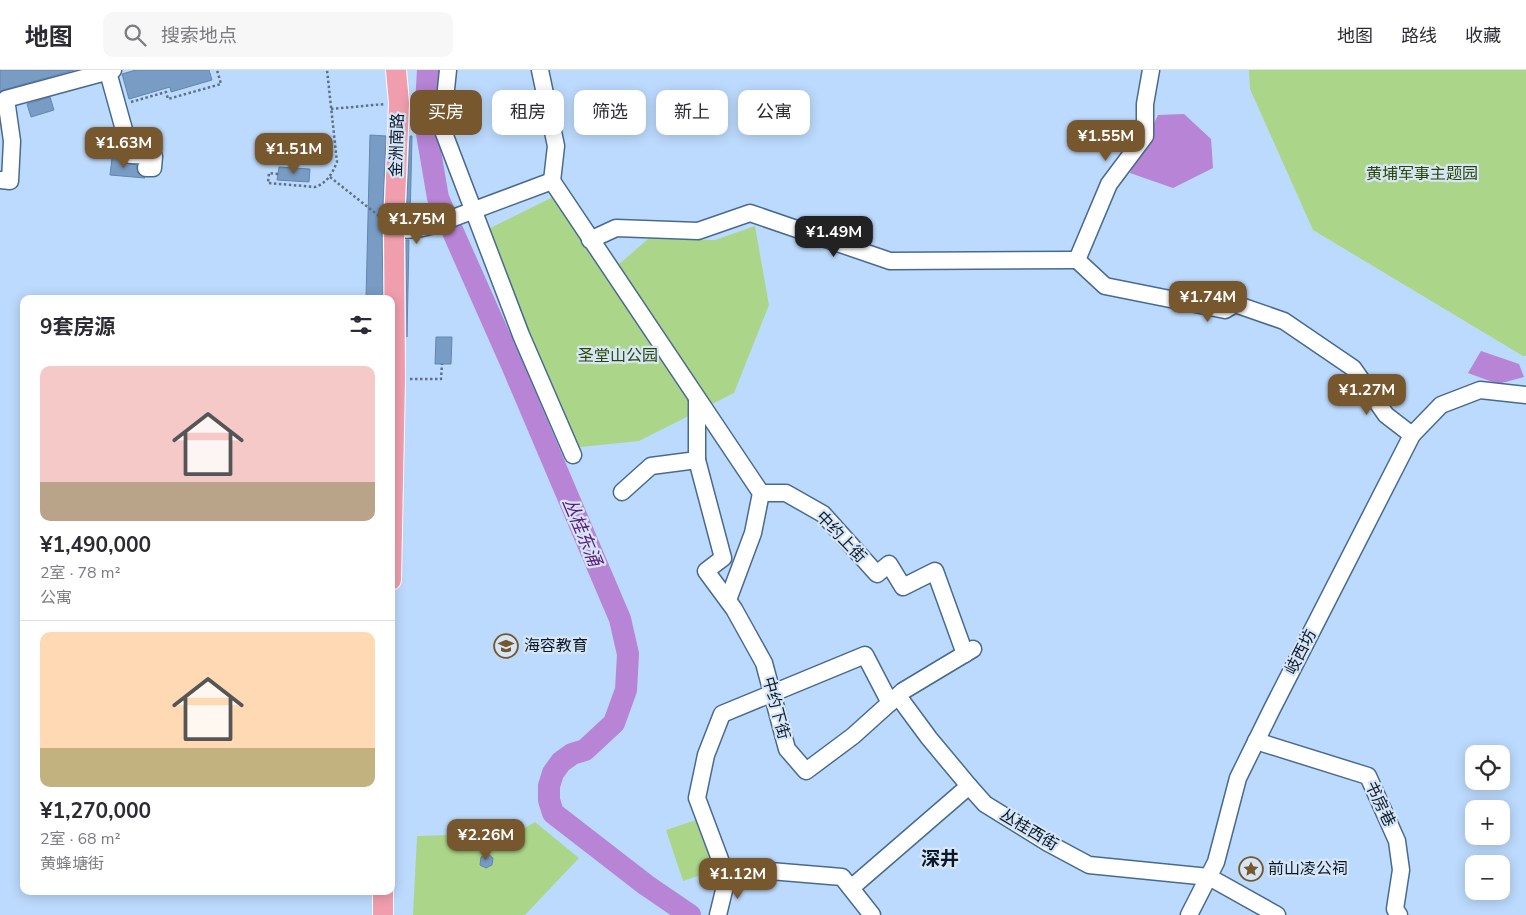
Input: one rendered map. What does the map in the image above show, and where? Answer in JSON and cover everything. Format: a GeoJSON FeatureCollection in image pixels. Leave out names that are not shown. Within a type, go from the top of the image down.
{"type":"FeatureCollection","features":[{"type":"Feature","properties":{"kind":"main road","name":"金洲南路"},"geometry":{"type":"LineString","coordinates":[[394,295],[394,228],[399,103],[396,70]]}},
{"type":"Feature","properties":{"kind":"main road"},"geometry":{"type":"LineString","coordinates":[[383,895],[383,915]]}},
{"type":"Feature","properties":{"kind":"street"},"geometry":{"type":"LineString","coordinates":[[448,70],[442,128],[466,213],[572,455]]}},
{"type":"Feature","properties":{"kind":"street"},"geometry":{"type":"LineString","coordinates":[[540,70],[556,146],[552,181],[761,494],[752,533],[728,600]]}},
{"type":"Feature","properties":{"kind":"street"},"geometry":{"type":"LineString","coordinates":[[1077,260],[1110,184],[1145,136],[1145,104],[1151,70]]}},
{"type":"Feature","properties":{"kind":"street"},"geometry":{"type":"LineString","coordinates":[[0,180],[10,181],[12,141],[3,94],[110,71],[117,105],[131,154],[154,156],[153,168],[146,168]]}},
{"type":"Feature","properties":{"kind":"street"},"geometry":{"type":"LineString","coordinates":[[394,228],[402,230],[418,229],[437,224],[552,181]]}},
{"type":"Feature","properties":{"kind":"street"},"geometry":{"type":"LineString","coordinates":[[590,240],[616,228],[698,231],[750,213],[890,261],[1077,260],[1105,286],[1225,310],[1235,304],[1284,321],[1353,368],[1386,415],[1412,434]]}},
{"type":"Feature","properties":{"kind":"street","name":"岐西坊"},"geometry":{"type":"LineString","coordinates":[[1189,915],[1216,862],[1238,778],[1412,434],[1441,405],[1480,390],[1526,395]]}},
{"type":"Feature","properties":{"kind":"street"},"geometry":{"type":"LineString","coordinates":[[622,492],[651,466],[697,460],[697,400]]}},
{"type":"Feature","properties":{"kind":"street","name":"中约下街"},"geometry":{"type":"LineString","coordinates":[[697,460],[723,558],[706,571],[728,600],[764,663],[787,749],[806,771],[853,736],[903,691],[969,651]]}},
{"type":"Feature","properties":{"kind":"street","name":"中约上街"},"geometry":{"type":"LineString","coordinates":[[761,494],[786,493],[823,514],[876,574],[889,564],[903,586],[936,570],[969,651]]}},
{"type":"Feature","properties":{"kind":"street","name":"丛桂西街"},"geometry":{"type":"LineString","coordinates":[[772,693],[865,655],[894,699],[985,804],[1048,843],[1089,865],[1208,877]]}},
{"type":"Feature","properties":{"kind":"street"},"geometry":{"type":"LineString","coordinates":[[718,915],[726,878],[696,798],[706,755],[722,714],[772,693]]}},
{"type":"Feature","properties":{"kind":"street","name":"书房巷"},"geometry":{"type":"LineString","coordinates":[[1256,741],[1368,776],[1397,841],[1401,870],[1395,909],[1399,915]]}},
{"type":"Feature","properties":{"kind":"street"},"geometry":{"type":"LineString","coordinates":[[851,888],[968,786]]}},
{"type":"Feature","properties":{"kind":"street"},"geometry":{"type":"LineString","coordinates":[[726,878],[770,871],[842,877],[872,915]]}},
{"type":"Feature","properties":{"kind":"street"},"geometry":{"type":"LineString","coordinates":[[1208,877],[1277,915]]}},
{"type":"Feature","properties":{"kind":"path"},"geometry":{"type":"LineString","coordinates":[[117,105],[166,92],[168,99],[221,84],[218,70]]}},
{"type":"Feature","properties":{"kind":"path"},"geometry":{"type":"LineString","coordinates":[[278,174],[269,173],[268,183],[315,187],[330,177],[337,162],[327,70]]}},
{"type":"Feature","properties":{"kind":"path"},"geometry":{"type":"LineString","coordinates":[[331,109],[399,103]]}},
{"type":"Feature","properties":{"kind":"path"},"geometry":{"type":"LineString","coordinates":[[330,177],[394,228]]}},
{"type":"Feature","properties":{"kind":"path"},"geometry":{"type":"LineString","coordinates":[[395,379],[441,379],[442,364]]}},
{"type":"Feature","properties":{"kind":"green space","name":"黄埔军事主题园"},"geometry":{"type":"Polygon","coordinates":[[[1249,70],[1526,70],[1526,356],[1523,356],[1313,230],[1250,89],[1249,70]]]}},
{"type":"Feature","properties":{"kind":"green space","name":"圣堂山公园"},"geometry":{"type":"Polygon","coordinates":[[[555,196],[610,272],[648,239],[715,240],[755,226],[769,305],[734,393],[639,441],[561,449],[474,236],[555,196]]]}},
{"type":"Feature","properties":{"kind":"green space"},"geometry":{"type":"Polygon","coordinates":[[[699,819],[716,870],[683,881],[666,830],[699,819]]]}},
{"type":"Feature","properties":{"kind":"green space"},"geometry":{"type":"Polygon","coordinates":[[[535,822],[579,858],[525,915],[413,915],[417,836],[516,833],[535,822]]]}},
{"type":"Feature","properties":{"kind":"shaded area"},"geometry":{"type":"Polygon","coordinates":[[[1184,114],[1211,139],[1213,168],[1173,188],[1130,173],[1158,115],[1184,114]]]}},
{"type":"Feature","properties":{"kind":"shaded area"},"geometry":{"type":"Polygon","coordinates":[[[1481,351],[1519,364],[1524,377],[1498,384],[1468,373],[1481,351]]]}},
{"type":"Feature","properties":{"kind":"building"},"geometry":{"type":"Polygon","coordinates":[[[0,70],[74,70],[0,91],[0,70]]]}},
{"type":"Feature","properties":{"kind":"building"},"geometry":{"type":"Polygon","coordinates":[[[136,70],[209,70],[212,80],[171,92],[170,87],[129,99],[122,74],[136,70]]]}},
{"type":"Feature","properties":{"kind":"building"},"geometry":{"type":"Polygon","coordinates":[[[50,97],[54,110],[31,117],[27,104],[50,97]]]}},
{"type":"Feature","properties":{"kind":"building"},"geometry":{"type":"Polygon","coordinates":[[[370,135],[386,136],[382,228],[383,295],[366,295],[370,135]]]}},
{"type":"Feature","properties":{"kind":"building"},"geometry":{"type":"Polygon","coordinates":[[[410,136],[412,136],[410,220],[406,220],[410,136]]]}},
{"type":"Feature","properties":{"kind":"building"},"geometry":{"type":"Polygon","coordinates":[[[112,158],[122,159],[125,163],[137,165],[138,173],[145,178],[110,175],[112,158]]]}},
{"type":"Feature","properties":{"kind":"building"},"geometry":{"type":"Polygon","coordinates":[[[279,167],[310,169],[309,182],[277,180],[279,167]]]}},
{"type":"Feature","properties":{"kind":"building"},"geometry":{"type":"Polygon","coordinates":[[[406,240],[409,240],[407,337],[406,240]]]}},
{"type":"Feature","properties":{"kind":"building"},"geometry":{"type":"Polygon","coordinates":[[[436,337],[452,337],[451,364],[435,364],[436,337]]]}},
{"type":"Feature","properties":{"kind":"building"},"geometry":{"type":"Polygon","coordinates":[[[488,854],[493,858],[492,865],[486,868],[480,865],[481,857],[488,854]]]}},
{"type":"Feature","properties":{"kind":"waterway","name":"丛桂东涌"},"geometry":{"type":"LineString","coordinates":[[428,70],[425,122],[438,198],[512,365],[620,619],[628,654],[626,690],[614,723],[585,750],[572,754],[561,762],[553,773],[549,786],[549,800],[553,813],[646,885],[690,915]]}},
{"type":"Feature","properties":{"kind":"place","name":"海容教育"},"geometry":{"type":"Point","coordinates":[506,646]}},
{"type":"Feature","properties":{"kind":"place","name":"前山凌公祠"},"geometry":{"type":"Point","coordinates":[1251,869]}},
{"type":"Feature","properties":{"kind":"district","name":"深井"},"geometry":{"type":"Point","coordinates":[940,859]}}]}
